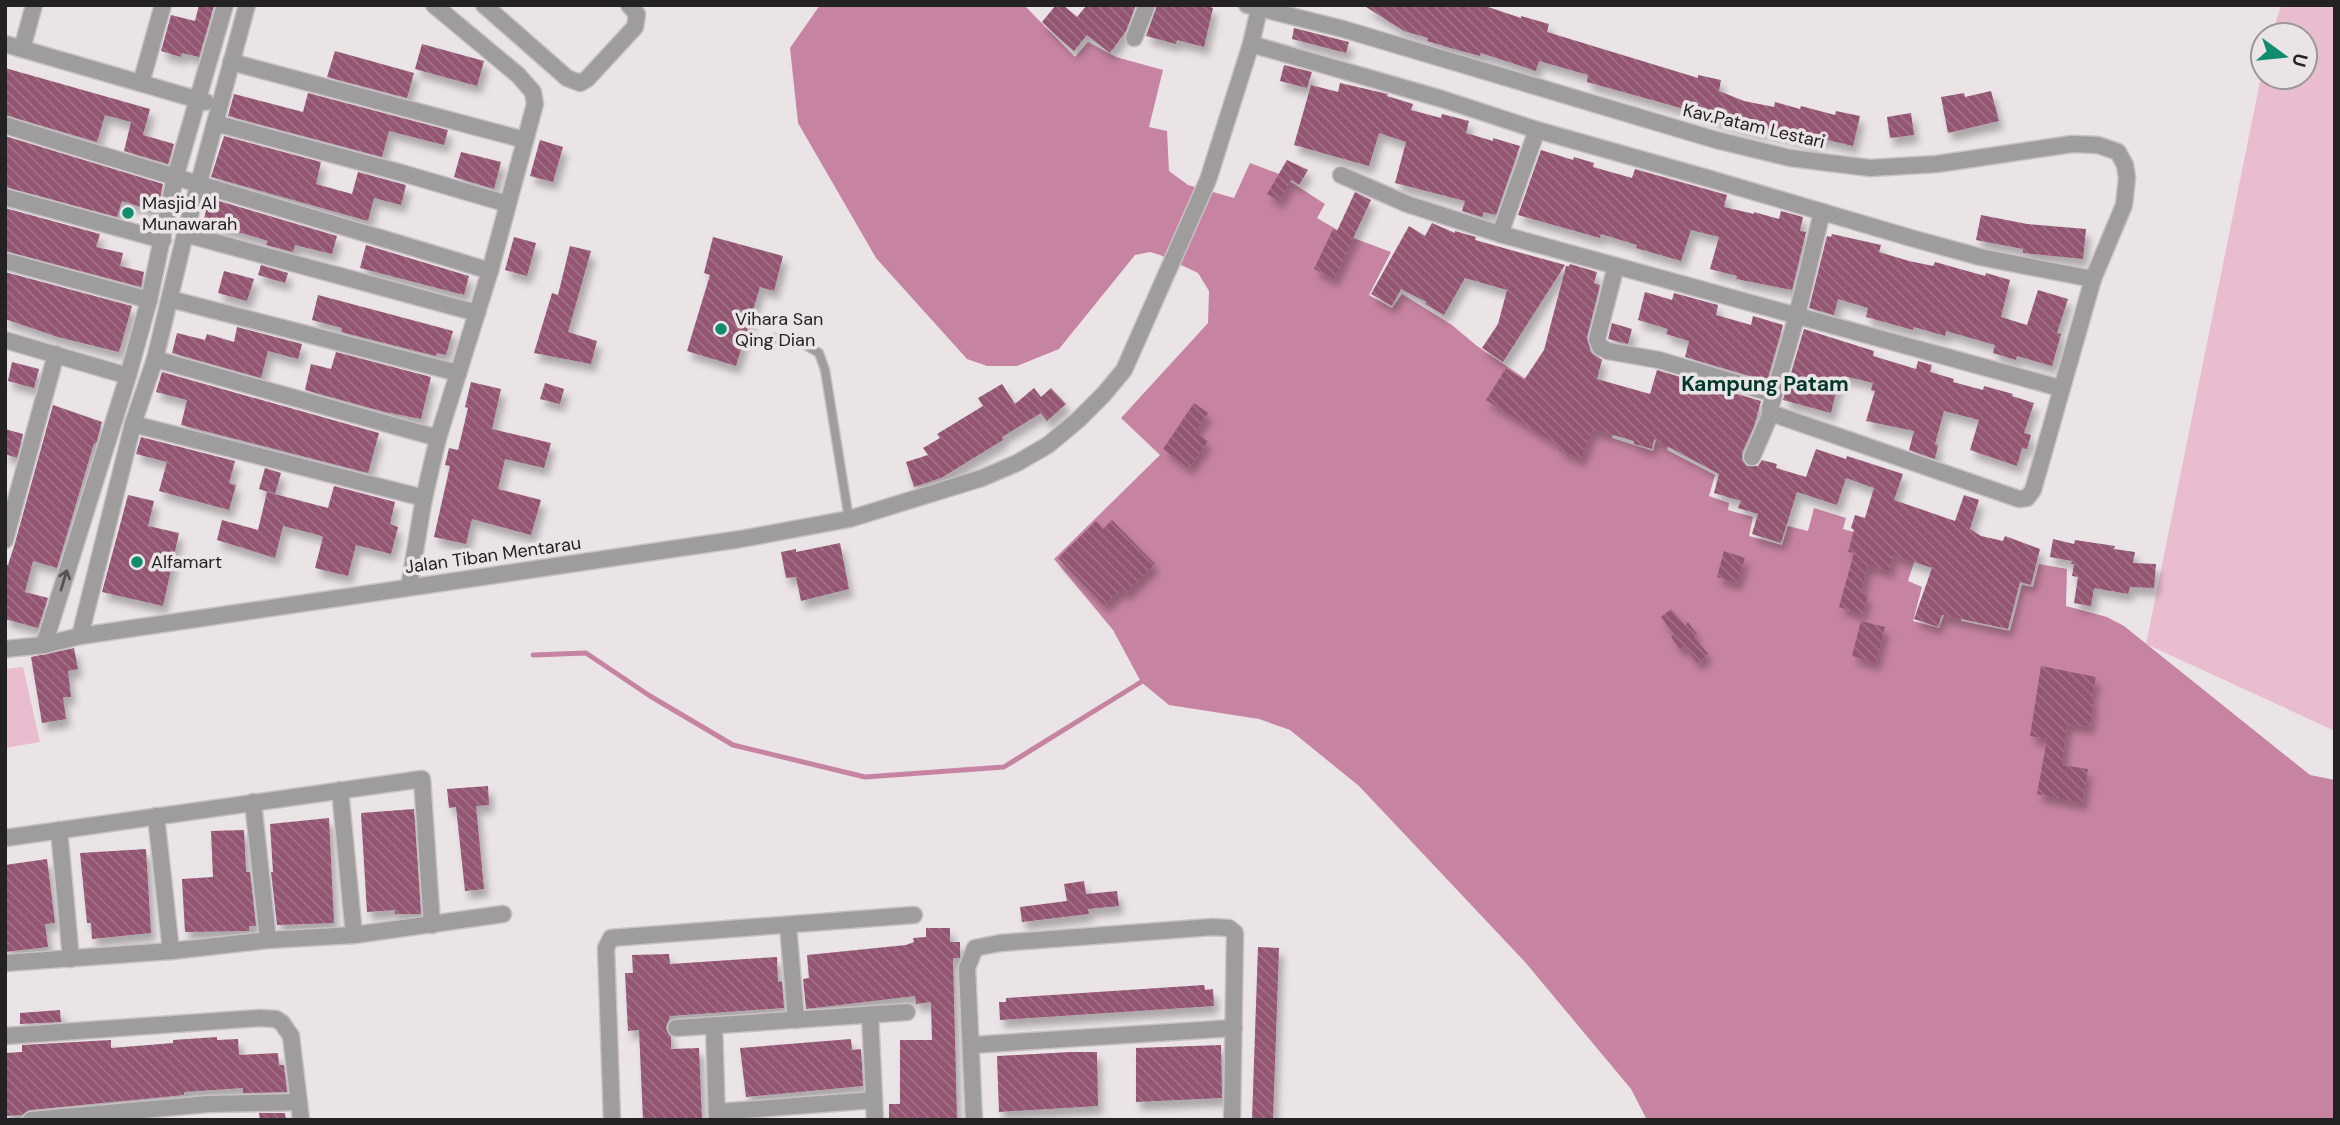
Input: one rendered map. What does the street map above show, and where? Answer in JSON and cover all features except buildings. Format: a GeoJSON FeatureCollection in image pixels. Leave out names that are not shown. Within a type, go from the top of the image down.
{"type":"FeatureCollection","features":[{"type":"Feature","properties":{"kind":"street"},"geometry":{"type":"LineString","coordinates":[[22,49],[34,5]]}},
{"type":"Feature","properties":{"kind":"street"},"geometry":{"type":"LineString","coordinates":[[141,83],[163,5]]}},
{"type":"Feature","properties":{"kind":"street"},"geometry":{"type":"LineString","coordinates":[[44,645],[128,376],[149,300],[175,178],[225,5]]}},
{"type":"Feature","properties":{"kind":"street"},"geometry":{"type":"LineString","coordinates":[[80,636],[133,424],[155,359],[185,234],[247,5]]}},
{"type":"Feature","properties":{"kind":"street"},"geometry":{"type":"LineString","coordinates":[[409,587],[424,498],[438,438],[490,271],[535,104],[530,87],[434,5]]}},
{"type":"Feature","properties":{"kind":"street"},"geometry":{"type":"LineString","coordinates":[[484,5],[568,78],[580,83],[587,79],[635,27],[637,14],[629,5]]}},
{"type":"Feature","properties":{"kind":"street"},"geometry":{"type":"LineString","coordinates":[[1134,38],[1147,5]]}},
{"type":"Feature","properties":{"kind":"street","name":"Kav.Patam Lestari"},"geometry":{"type":"LineString","coordinates":[[1164,282],[1208,180],[1251,44],[1255,6],[1343,29],[1716,140],[1790,158],[1870,168],[1937,164],[2073,144],[2110,147],[2118,152],[2125,165],[2124,205],[2093,279],[2033,490],[2028,498],[2020,499],[1771,413]]}},
{"type":"Feature","properties":{"kind":"street"},"geometry":{"type":"LineString","coordinates":[[5,44],[219,105]]}},
{"type":"Feature","properties":{"kind":"street"},"geometry":{"type":"LineString","coordinates":[[1251,44],[1442,99],[1537,130],[1980,257],[2093,279]]}},
{"type":"Feature","properties":{"kind":"street"},"geometry":{"type":"LineString","coordinates":[[231,62],[525,140]]}},
{"type":"Feature","properties":{"kind":"street"},"geometry":{"type":"LineString","coordinates":[[215,123],[508,204]]}},
{"type":"Feature","properties":{"kind":"street"},"geometry":{"type":"LineString","coordinates":[[5,125],[490,271]]}},
{"type":"Feature","properties":{"kind":"street"},"geometry":{"type":"LineString","coordinates":[[1500,234],[1537,130]]}},
{"type":"Feature","properties":{"kind":"street"},"geometry":{"type":"LineString","coordinates":[[1341,175],[1407,204],[1500,234],[2060,388]]}},
{"type":"Feature","properties":{"kind":"street"},"geometry":{"type":"LineString","coordinates":[[5,197],[163,240]]}},
{"type":"Feature","properties":{"kind":"street"},"geometry":{"type":"LineString","coordinates":[[1752,457],[1771,413],[1770,408],[1797,315],[1822,212]]}},
{"type":"Feature","properties":{"kind":"street"},"geometry":{"type":"LineString","coordinates":[[185,234],[477,313]]}},
{"type":"Feature","properties":{"kind":"street"},"geometry":{"type":"LineString","coordinates":[[5,261],[149,300]]}},
{"type":"Feature","properties":{"kind":"street"},"geometry":{"type":"LineString","coordinates":[[1616,266],[1597,339],[1600,347],[1608,351],[1659,360],[1774,394]]}},
{"type":"Feature","properties":{"kind":"street","name":"Jalan Tiban Mentarau"},"geometry":{"type":"LineString","coordinates":[[5,649],[741,539],[849,519],[982,478],[1017,463],[1048,445],[1104,394],[1124,370],[1164,282]]}},
{"type":"Feature","properties":{"kind":"street"},"geometry":{"type":"LineString","coordinates":[[170,299],[458,373]]}},
{"type":"Feature","properties":{"kind":"street"},"geometry":{"type":"LineString","coordinates":[[5,340],[128,376]]}},
{"type":"Feature","properties":{"kind":"street"},"geometry":{"type":"LineString","coordinates":[[5,540],[56,354]]}},
{"type":"Feature","properties":{"kind":"street"},"geometry":{"type":"LineString","coordinates":[[155,359],[438,438]]}},
{"type":"Feature","properties":{"kind":"street"},"geometry":{"type":"LineString","coordinates":[[133,424],[424,498]]}},
{"type":"Feature","properties":{"kind":"street"},"geometry":{"type":"LineString","coordinates":[[5,838],[422,779],[432,925]]}},
{"type":"Feature","properties":{"kind":"street"},"geometry":{"type":"LineString","coordinates":[[340,790],[354,935]]}},
{"type":"Feature","properties":{"kind":"street"},"geometry":{"type":"LineString","coordinates":[[253,802],[268,940]]}},
{"type":"Feature","properties":{"kind":"street"},"geometry":{"type":"LineString","coordinates":[[156,816],[171,951]]}},
{"type":"Feature","properties":{"kind":"street"},"geometry":{"type":"LineString","coordinates":[[59,830],[71,959]]}},
{"type":"Feature","properties":{"kind":"street"},"geometry":{"type":"LineString","coordinates":[[5,963],[354,935],[503,914]]}},
{"type":"Feature","properties":{"kind":"street"},"geometry":{"type":"LineString","coordinates":[[612,1120],[606,948],[611,937],[914,915]]}},
{"type":"Feature","properties":{"kind":"street"},"geometry":{"type":"LineString","coordinates":[[784,926],[792,1021]]}},
{"type":"Feature","properties":{"kind":"street"},"geometry":{"type":"LineString","coordinates":[[974,1120],[967,968],[975,948],[1000,943],[1212,927],[1229,928],[1235,933],[1232,1120]]}},
{"type":"Feature","properties":{"kind":"street"},"geometry":{"type":"LineString","coordinates":[[676,1028],[907,1012]]}},
{"type":"Feature","properties":{"kind":"street"},"geometry":{"type":"LineString","coordinates":[[870,1014],[875,1120]]}},
{"type":"Feature","properties":{"kind":"street"},"geometry":{"type":"LineString","coordinates":[[5,1036],[267,1017],[282,1023],[291,1036],[301,1120]]}},
{"type":"Feature","properties":{"kind":"street"},"geometry":{"type":"LineString","coordinates":[[714,1025],[717,1116],[874,1100]]}},
{"type":"Feature","properties":{"kind":"street"},"geometry":{"type":"LineString","coordinates":[[971,1045],[1234,1028]]}},
{"type":"Feature","properties":{"kind":"street"},"geometry":{"type":"LineString","coordinates":[[31,1120],[209,1112],[299,1102]]}},
{"type":"Feature","properties":{"kind":"lane"},"geometry":{"type":"LineString","coordinates":[[775,338],[802,343],[819,353],[825,370],[849,519]]}},
{"type":"Feature","properties":{"kind":"shaded area"},"geometry":{"type":"Polygon","coordinates":[[[820,5],[1024,5],[1075,57],[1088,42],[1116,57],[1163,70],[1149,127],[1167,131],[1169,171],[1188,185],[1234,198],[1250,163],[1277,173],[1325,204],[1317,218],[1348,236],[1391,252],[1369,295],[1392,308],[1402,294],[1452,325],[1477,346],[1545,392],[1614,424],[1612,438],[1653,451],[1666,405],[1678,409],[1667,450],[1715,475],[1709,496],[1729,503],[1728,510],[1753,517],[1749,536],[1782,545],[1788,526],[1808,531],[1814,508],[1846,518],[1843,529],[1918,550],[1908,581],[1922,587],[1913,621],[1939,628],[1948,605],[1963,608],[1961,621],[2010,631],[2022,585],[2033,587],[2039,564],[2067,569],[2066,606],[2107,617],[2124,626],[2310,775],[2335,780],[2335,1120],[1647,1120],[1631,1089],[1525,962],[1359,786],[1290,730],[1259,719],[1169,705],[1141,682],[1113,630],[1054,559],[1160,455],[1121,418],[1208,323],[1209,291],[1198,273],[1150,252],[1135,255],[1059,349],[1017,366],[987,366],[967,359],[876,258],[798,123],[790,48],[820,5]]]}},
{"type":"Feature","properties":{"kind":"shaded area"},"geometry":{"type":"Polygon","coordinates":[[[2281,5],[2335,5],[2335,731],[2146,644],[2258,91],[2319,91],[2319,21],[2276,21],[2281,5]]]}},
{"type":"Feature","properties":{"kind":"shaded area"},"geometry":{"type":"Polygon","coordinates":[[[23,667],[40,742],[5,748],[5,669],[23,667]]]}},
{"type":"Feature","properties":{"kind":"waterway"},"geometry":{"type":"LineString","coordinates":[[533,655],[586,653],[650,696],[733,745],[865,777],[1004,767],[1141,682]]}},
{"type":"Feature","properties":{"kind":"place","name":"Masjid Al Munawarah"},"geometry":{"type":"Point","coordinates":[128,213]}},
{"type":"Feature","properties":{"kind":"place","name":"Vihara San Qing Dian"},"geometry":{"type":"Point","coordinates":[721,329]}},
{"type":"Feature","properties":{"kind":"place","name":"Alfamart"},"geometry":{"type":"Point","coordinates":[137,562]}},
{"type":"Feature","properties":{"kind":"district","name":"Kampung Patam"},"geometry":{"type":"Point","coordinates":[1765,384]}}]}
